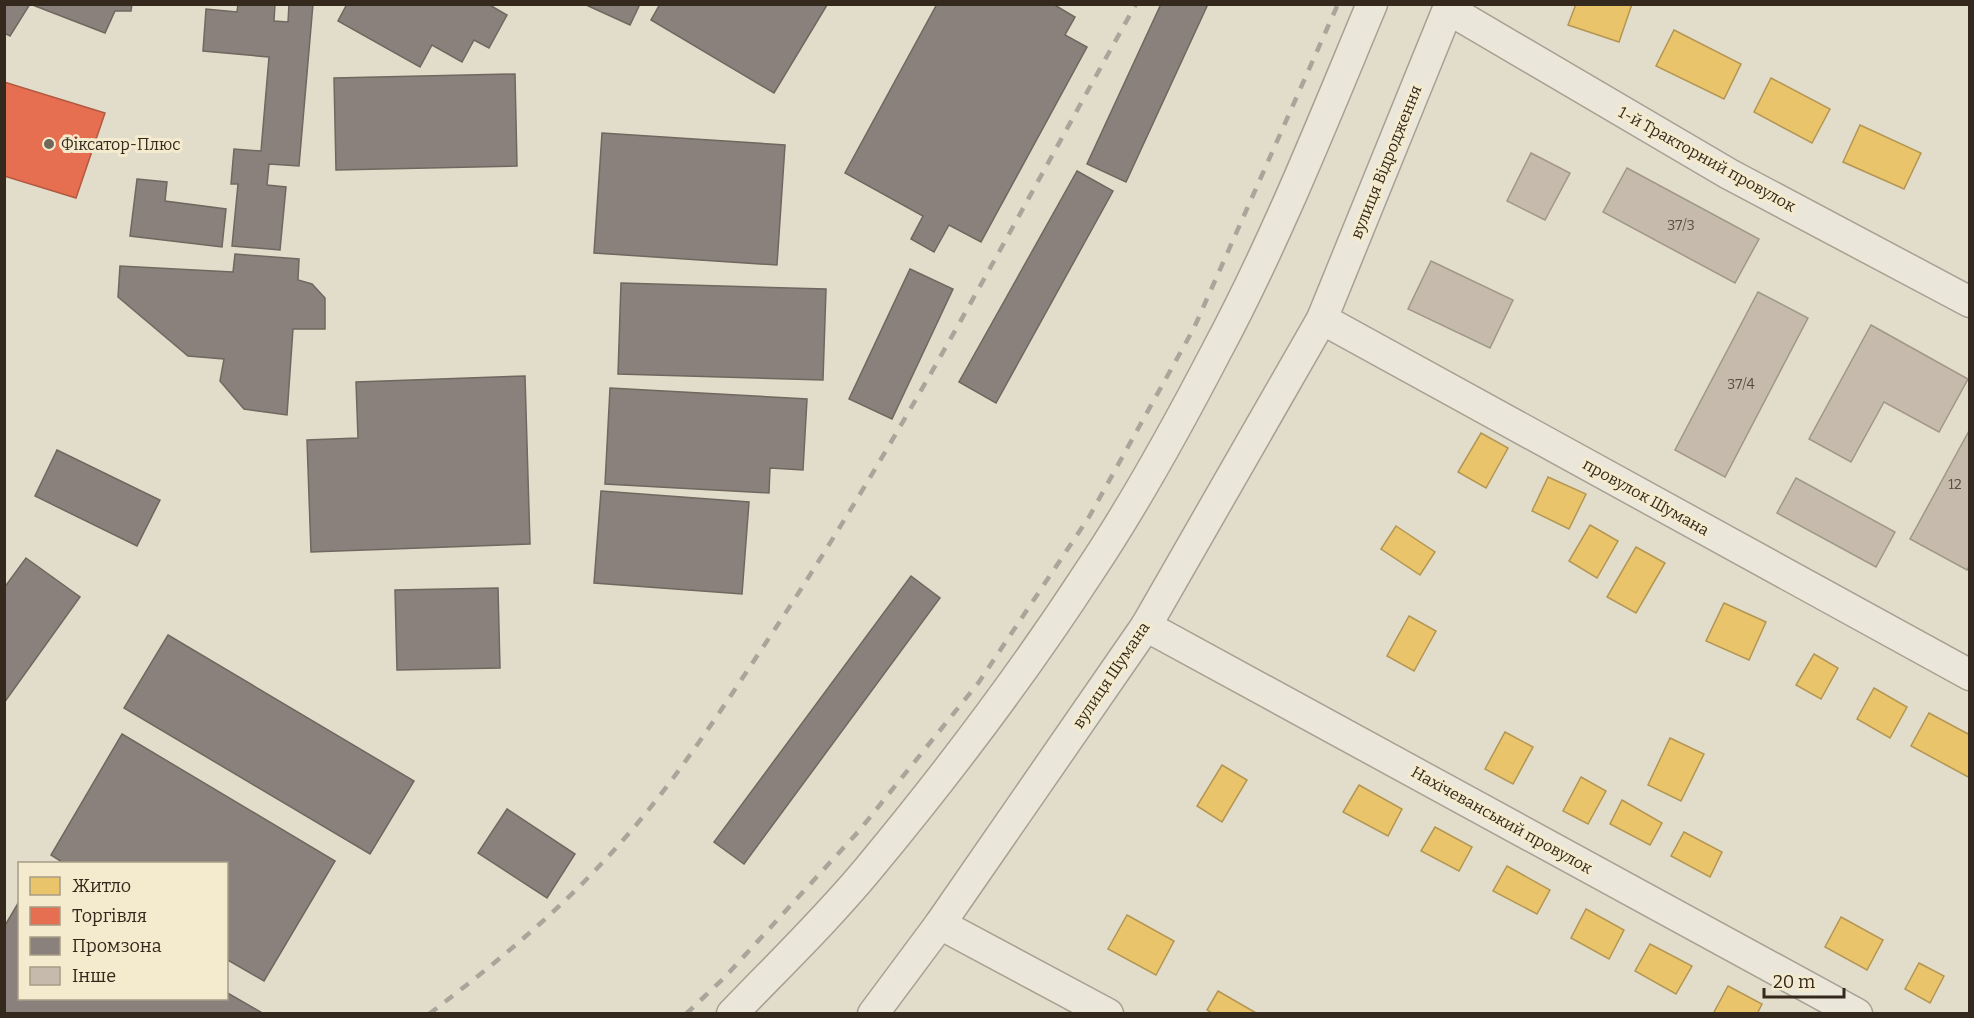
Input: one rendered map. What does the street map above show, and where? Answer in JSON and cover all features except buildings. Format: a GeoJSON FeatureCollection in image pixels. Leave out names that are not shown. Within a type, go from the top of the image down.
{"type":"FeatureCollection","features":[{"type":"Feature","properties":{"kind":"street"},"geometry":{"type":"LineString","coordinates":[[732,1014],[823,921],[869,869],[1003,695],[1090,571],[1151,470],[1221,342],[1281,216],[1372,4]]}},
{"type":"Feature","properties":{"kind":"street","name":"1-й Тракторний провулок"},"geometry":{"type":"LineString","coordinates":[[1449,7],[1728,174],[1970,302]]}},
{"type":"Feature","properties":{"kind":"street","name":"вулиця Відродження"},"geometry":{"type":"LineString","coordinates":[[1322,320],[1449,7]]}},
{"type":"Feature","properties":{"kind":"street","name":"вулиця Шумана"},"geometry":{"type":"LineString","coordinates":[[873,1014],[940,924],[1146,626],[1322,320]]}},
{"type":"Feature","properties":{"kind":"street","name":"провулок Шумана"},"geometry":{"type":"LineString","coordinates":[[1322,320],[1970,675]]}},
{"type":"Feature","properties":{"kind":"street","name":"Нахічеванський провулок"},"geometry":{"type":"LineString","coordinates":[[1146,626],[1857,1014]]}},
{"type":"Feature","properties":{"kind":"street"},"geometry":{"type":"LineString","coordinates":[[940,924],[1108,1014]]}},
{"type":"Feature","properties":{"kind":"railway"},"geometry":{"type":"LineString","coordinates":[[429,1014],[519,942],[583,883],[626,837],[668,785],[707,730],[814,569],[910,410],[1136,4]]}},
{"type":"Feature","properties":{"kind":"railway"},"geometry":{"type":"LineString","coordinates":[[686,1014],[724,978],[858,832],[979,682],[1089,517],[1194,328],[1338,4]]}},
{"type":"Feature","properties":{"kind":"place","name":"Фіксатор-Плюс"},"geometry":{"type":"Point","coordinates":[49,144]}}]}
